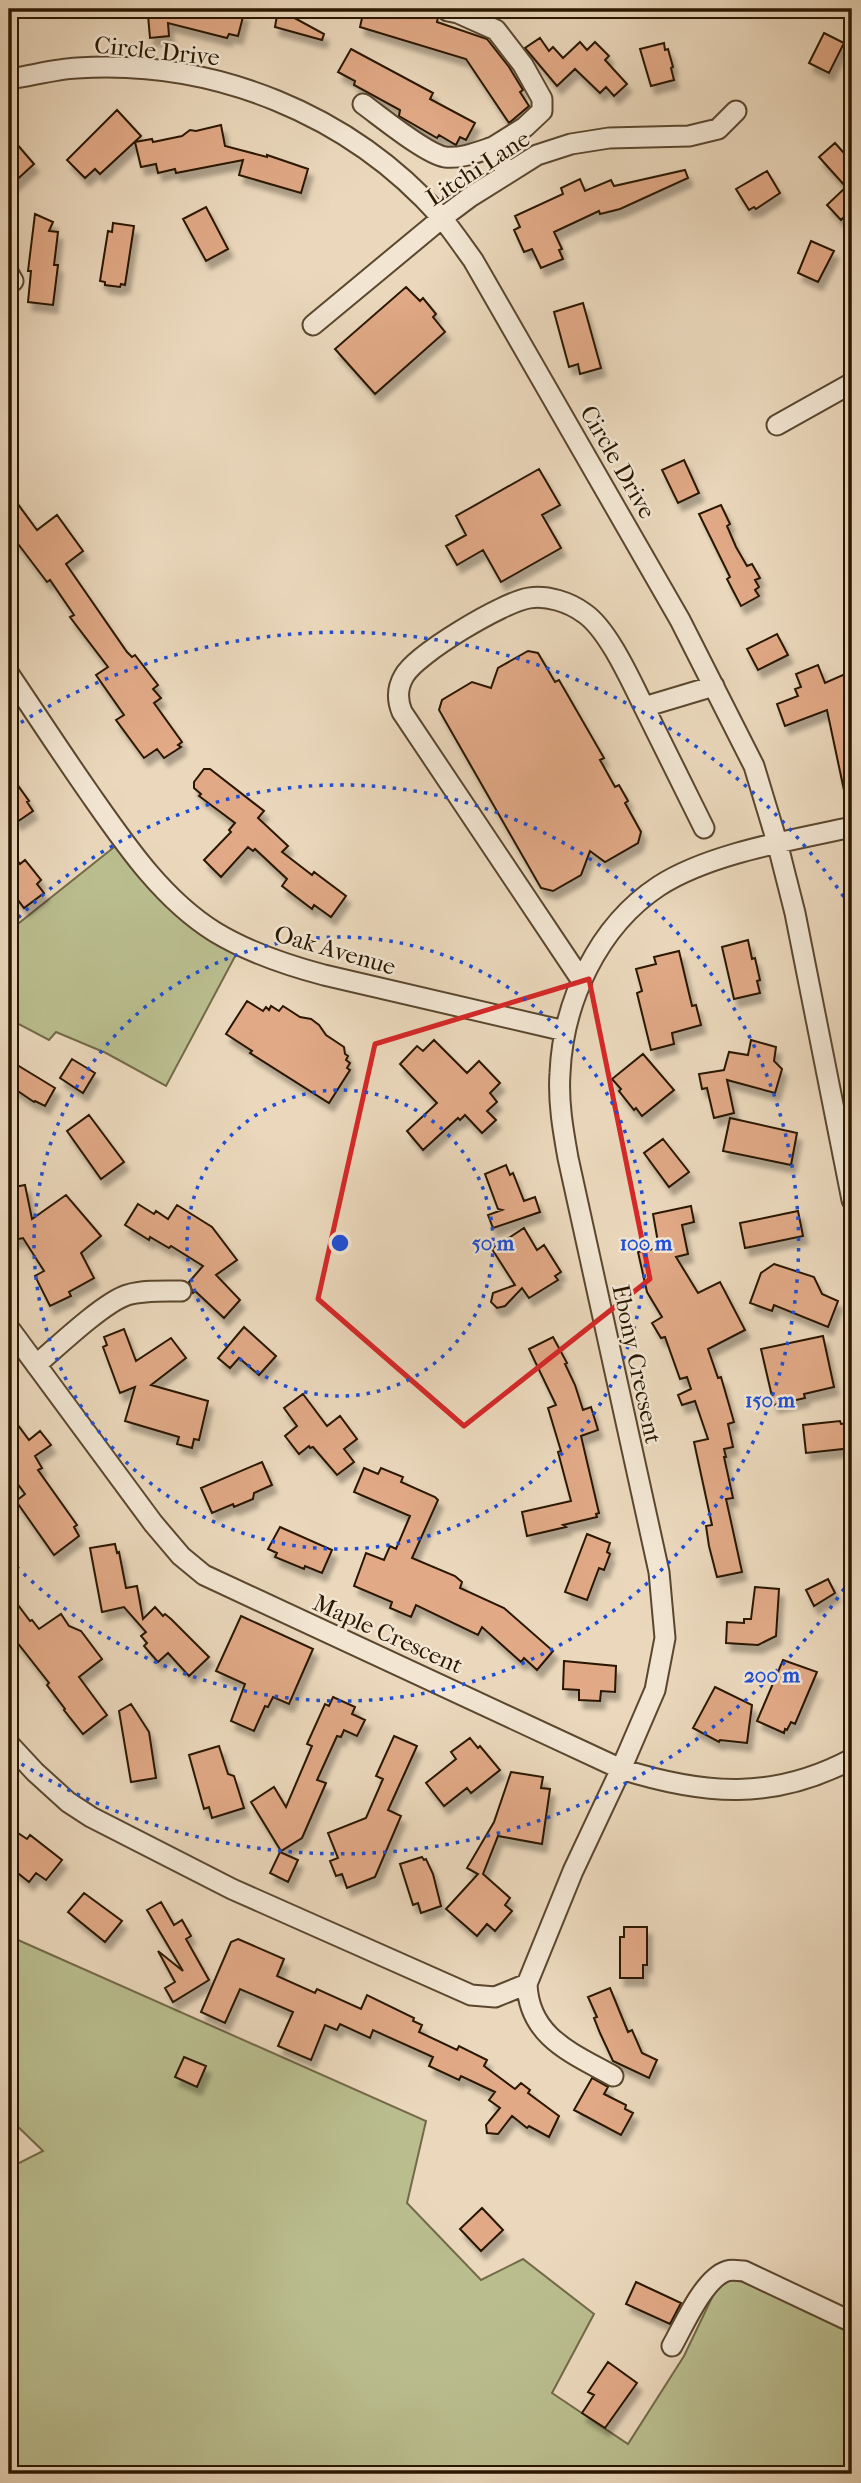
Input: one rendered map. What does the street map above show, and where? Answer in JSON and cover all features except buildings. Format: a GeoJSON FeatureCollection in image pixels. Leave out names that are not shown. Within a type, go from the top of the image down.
{"type":"FeatureCollection","features":[{"type":"Feature","properties":{"kind":"street"},"geometry":{"type":"LineString","coordinates":[[363,104],[417,143],[443,157],[463,156],[493,148],[542,111],[542,99],[523,65],[496,30],[448,10]]}},
{"type":"Feature","properties":{"kind":"street","name":"Circle Drive"},"geometry":{"type":"LineString","coordinates":[[9,79],[77,68],[144,69],[203,76],[240,86],[328,124],[379,160],[418,193],[442,218],[473,260],[673,608],[754,766],[795,913],[852,1200]]}},
{"type":"Feature","properties":{"kind":"street","name":"Litchi Lane"},"geometry":{"type":"LineString","coordinates":[[313,325],[442,218],[537,155],[571,144],[609,138],[689,136],[718,129],[736,111]]}},
{"type":"Feature","properties":{"kind":"street"},"geometry":{"type":"LineString","coordinates":[[493,148],[507,173]]}},
{"type":"Feature","properties":{"kind":"street"},"geometry":{"type":"LineString","coordinates":[[777,425],[852,383]]}},
{"type":"Feature","properties":{"kind":"street"},"geometry":{"type":"LineString","coordinates":[[582,981],[402,712],[398,703],[398,688],[405,674],[443,642],[516,601],[530,597],[547,597],[585,613],[606,637],[704,828]]}},
{"type":"Feature","properties":{"kind":"street","name":"Oak Avenue"},"geometry":{"type":"LineString","coordinates":[[9,674],[150,874],[182,907],[214,932],[253,952],[311,972],[565,1031]]}},
{"type":"Feature","properties":{"kind":"street"},"geometry":{"type":"LineString","coordinates":[[644,707],[714,686]]}},
{"type":"Feature","properties":{"kind":"street","name":"Ebony Crecsent"},"geometry":{"type":"LineString","coordinates":[[527,1983],[573,1871],[655,1690],[663,1650],[659,1572],[561,1118],[560,1074],[565,1031],[592,960],[632,907],[660,886],[699,866],[777,842],[852,827]]}},
{"type":"Feature","properties":{"kind":"street"},"geometry":{"type":"LineString","coordinates":[[36,1365],[104,1309],[126,1296],[156,1290],[181,1291]]}},
{"type":"Feature","properties":{"kind":"street","name":"Maple Crescent"},"geometry":{"type":"LineString","coordinates":[[9,1328],[153,1523],[181,1556],[204,1575],[621,1769],[666,1783],[735,1791],[780,1785],[835,1768],[852,1759]]}},
{"type":"Feature","properties":{"kind":"street"},"geometry":{"type":"LineString","coordinates":[[9,1744],[34,1772],[91,1818],[232,1889],[471,1995],[495,1997],[527,1983],[531,2008],[542,2031],[558,2045],[613,2076]]}},
{"type":"Feature","properties":{"kind":"street"},"geometry":{"type":"LineString","coordinates":[[672,2346],[712,2280],[726,2271],[744,2272],[852,2322]]}},
{"type":"Feature","properties":{"kind":"highlighted area"},"geometry":{"type":"Polygon","coordinates":[[[589,979],[650,1279],[464,1426],[318,1299],[375,1044],[589,979]]]}},
{"type":"Feature","properties":{"kind":"green space"},"geometry":{"type":"Polygon","coordinates":[[[123,840],[240,947],[166,1086],[106,1053],[56,1032],[49,1040],[9,1019],[9,931],[123,840]]]}},
{"type":"Feature","properties":{"kind":"green space"},"geometry":{"type":"Polygon","coordinates":[[[9,1936],[426,2121],[407,2203],[481,2280],[523,2259],[594,2314],[552,2393],[628,2444],[684,2356],[730,2260],[852,2321],[852,2474],[9,2474],[9,2168],[43,2151],[9,2118],[9,1936]]]}}]}
